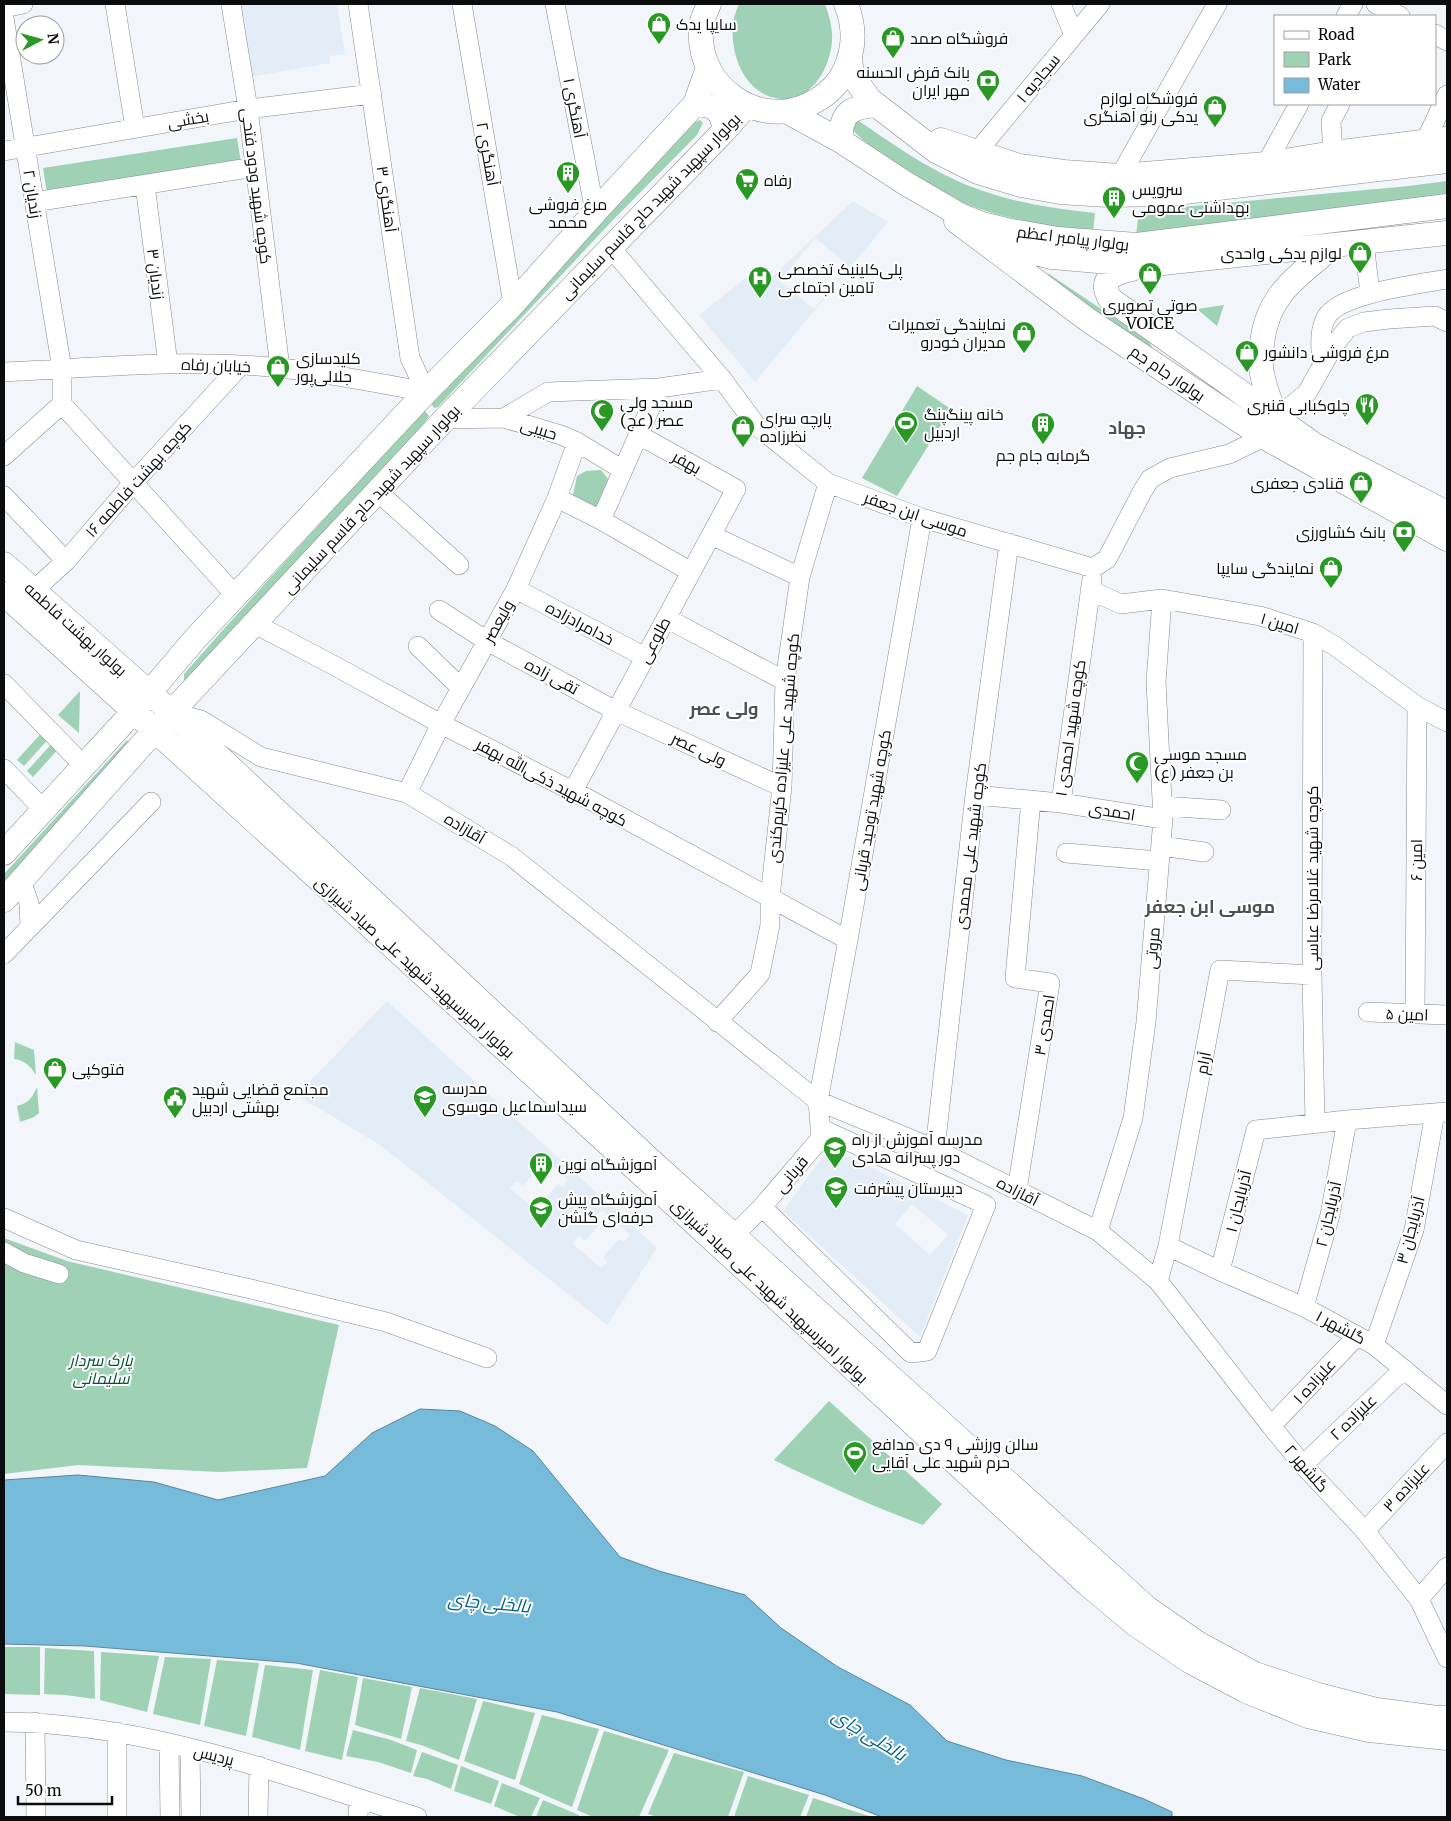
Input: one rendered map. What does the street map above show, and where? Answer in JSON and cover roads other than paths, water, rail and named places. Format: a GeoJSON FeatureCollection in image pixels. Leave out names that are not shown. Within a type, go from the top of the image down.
{"type":"FeatureCollection","features":[{"type":"Feature","properties":{"kind":"main road"},"geometry":{"type":"LineString","coordinates":[[709,4],[702,22],[702,45],[708,68],[730,96],[746,106],[766,112],[788,112],[808,106],[827,94],[841,78],[850,58],[854,39],[852,20],[846,4]]}},
{"type":"Feature","properties":{"kind":"main road"},"geometry":{"type":"LineString","coordinates":[[850,58],[852,75],[870,100],[936,151],[978,172],[1060,192],[1107,195],[1168,194],[1447,161]]}},
{"type":"Feature","properties":{"kind":"main road","name":"بولوار سپهبد شهید حاج قاسم سلیمانی"},"geometry":{"type":"LineString","coordinates":[[4,853],[134,712],[195,639],[426,392],[513,304],[594,212],[695,104],[708,68]]}},
{"type":"Feature","properties":{"kind":"main road"},"geometry":{"type":"LineString","coordinates":[[695,104],[707,104],[717,110],[725,130]]}},
{"type":"Feature","properties":{"kind":"main road"},"geometry":{"type":"LineString","coordinates":[[841,141],[840,125],[849,112],[860,106],[876,105]]}},
{"type":"Feature","properties":{"kind":"main road","name":"بولوار سپهبد شهید حاج قاسم سلیمانی"},"geometry":{"type":"LineString","coordinates":[[4,900],[171,712],[446,419],[746,106]]}},
{"type":"Feature","properties":{"kind":"main road","name":"بولوار پیامبر اعظم"},"geometry":{"type":"LineString","coordinates":[[788,112],[841,141],[960,215],[982,224],[1006,230],[1058,239],[1137,245],[1447,206]]}},
{"type":"Feature","properties":{"kind":"main road"},"geometry":{"type":"LineString","coordinates":[[907,128],[1019,166],[1064,172],[1120,176],[1266,164],[1333,153],[1436,140]]}},
{"type":"Feature","properties":{"kind":"main road","name":"بولوار جام جم"},"geometry":{"type":"LineString","coordinates":[[905,182],[1088,320],[1160,367],[1270,427],[1316,446],[1441,523]]}},
{"type":"Feature","properties":{"kind":"main road"},"geometry":{"type":"LineString","coordinates":[[1373,242],[1380,214]]}},
{"type":"Feature","properties":{"kind":"main road","name":"بولوار پیامبر اعظم"},"geometry":{"type":"LineString","coordinates":[[981,240],[1052,257],[1144,266],[1447,233]]}},
{"type":"Feature","properties":{"kind":"main road"},"geometry":{"type":"LineString","coordinates":[[1270,427],[1262,377],[1261,351],[1264,328],[1270,309],[1297,276],[1334,246]]}},
{"type":"Feature","properties":{"kind":"main road","name":"بولوار جام جم"},"geometry":{"type":"LineString","coordinates":[[1144,266],[1110,276],[1106,282],[1105,291],[1110,299],[1174,345],[1270,427]]}},
{"type":"Feature","properties":{"kind":"main road"},"geometry":{"type":"LineString","coordinates":[[1160,367],[1174,345]]}},
{"type":"Feature","properties":{"kind":"main road","name":"بولوار بهشت فاطمه"},"geometry":{"type":"LineString","coordinates":[[4,564],[171,712]]}},
{"type":"Feature","properties":{"kind":"main road","name":"بولوار بهشت فاطمه"},"geometry":{"type":"LineString","coordinates":[[4,594],[155,730]]}},
{"type":"Feature","properties":{"kind":"main road","name":"بولوار امیرسپهبد شهید علی صیاد شیرازی"},"geometry":{"type":"LineString","coordinates":[[171,712],[650,1160],[728,1241],[1086,1583],[1135,1624],[1191,1662],[1246,1691],[1308,1716],[1369,1730],[1447,1738]]}},
{"type":"Feature","properties":{"kind":"main road","name":"بولوار امیرسپهبد شهید علی صیاد شیرازی"},"geometry":{"type":"LineString","coordinates":[[155,730],[728,1241],[1147,1608],[1199,1644],[1254,1674],[1315,1694],[1377,1710],[1447,1718]]}},
{"type":"Feature","properties":{"kind":"street"},"geometry":{"type":"LineString","coordinates":[[4,8],[23,4]]}},
{"type":"Feature","properties":{"kind":"street"},"geometry":{"type":"LineString","coordinates":[[115,4],[135,128]]}},
{"type":"Feature","properties":{"kind":"street","name":"کوچه شهید ودود فتحی"},"geometry":{"type":"LineString","coordinates":[[231,4],[248,109],[280,368]]}},
{"type":"Feature","properties":{"kind":"street","name":"آهنگری ۳"},"geometry":{"type":"LineString","coordinates":[[358,4],[410,358],[426,392]]}},
{"type":"Feature","properties":{"kind":"street","name":"آهنگری ۲"},"geometry":{"type":"LineString","coordinates":[[462,4],[513,304]]}},
{"type":"Feature","properties":{"kind":"street","name":"آهنگری ۱"},"geometry":{"type":"LineString","coordinates":[[555,4],[594,212]]}},
{"type":"Feature","properties":{"kind":"street"},"geometry":{"type":"LineString","coordinates":[[1061,4],[1074,35]]}},
{"type":"Feature","properties":{"kind":"street","name":"سجادیه ۱"},"geometry":{"type":"LineString","coordinates":[[977,152],[1100,4]]}},
{"type":"Feature","properties":{"kind":"street"},"geometry":{"type":"LineString","coordinates":[[1120,176],[1217,4]]}},
{"type":"Feature","properties":{"kind":"street"},"geometry":{"type":"LineString","coordinates":[[1347,15],[1353,4]]}},
{"type":"Feature","properties":{"kind":"street","name":"زندیان ۲"},"geometry":{"type":"LineString","coordinates":[[4,18],[62,369],[62,404]]}},
{"type":"Feature","properties":{"kind":"street"},"geometry":{"type":"LineString","coordinates":[[1436,35],[1447,41]]}},
{"type":"Feature","properties":{"kind":"street","name":"بخشی"},"geometry":{"type":"LineString","coordinates":[[4,150],[248,109],[372,94]]}},
{"type":"Feature","properties":{"kind":"street"},"geometry":{"type":"LineString","coordinates":[[1436,140],[1447,95]]}},
{"type":"Feature","properties":{"kind":"street"},"geometry":{"type":"LineString","coordinates":[[1266,164],[1298,105]]}},
{"type":"Feature","properties":{"kind":"street"},"geometry":{"type":"LineString","coordinates":[[1333,153],[1331,121],[1339,105]]}},
{"type":"Feature","properties":{"kind":"street"},"geometry":{"type":"LineString","coordinates":[[34,202],[255,168]]}},
{"type":"Feature","properties":{"kind":"street","name":"زندیان ۳"},"geometry":{"type":"LineString","coordinates":[[145,185],[168,364]]}},
{"type":"Feature","properties":{"kind":"street"},"geometry":{"type":"LineString","coordinates":[[1370,293],[1373,242]]}},
{"type":"Feature","properties":{"kind":"street","name":"موسی ابن جعفر"},"geometry":{"type":"LineString","coordinates":[[610,248],[722,379],[756,424],[828,483],[922,518],[1094,568]]}},
{"type":"Feature","properties":{"kind":"street"},"geometry":{"type":"LineString","coordinates":[[1322,366],[1320,334],[1327,315],[1341,305],[1370,293],[1447,279]]}},
{"type":"Feature","properties":{"kind":"street"},"geometry":{"type":"LineString","coordinates":[[1094,568],[1107,559],[1150,479],[1170,468],[1229,454],[1270,427],[1307,392],[1334,345],[1348,328],[1364,322],[1389,318],[1443,317]]}},
{"type":"Feature","properties":{"kind":"street","name":"خیابان رفاه"},"geometry":{"type":"LineString","coordinates":[[4,372],[168,364],[241,365],[280,368],[426,392]]}},
{"type":"Feature","properties":{"kind":"street","name":"کوچه بهشت فاطمه ۱۶"},"geometry":{"type":"LineString","coordinates":[[33,591],[66,561],[241,365]]}},
{"type":"Feature","properties":{"kind":"street"},"geometry":{"type":"LineString","coordinates":[[504,418],[548,392],[659,388],[722,379]]}},
{"type":"Feature","properties":{"kind":"street"},"geometry":{"type":"LineString","coordinates":[[601,520],[659,388]]}},
{"type":"Feature","properties":{"kind":"street"},"geometry":{"type":"LineString","coordinates":[[4,456],[62,404],[236,596]]}},
{"type":"Feature","properties":{"kind":"street","name":"حبیبی"},"geometry":{"type":"LineString","coordinates":[[446,419],[504,418],[577,442],[623,470]]}},
{"type":"Feature","properties":{"kind":"street","name":"بهفر"},"geometry":{"type":"LineString","coordinates":[[639,435],[736,489]]}},
{"type":"Feature","properties":{"kind":"street","name":"ولیعصر"},"geometry":{"type":"LineString","coordinates":[[407,793],[460,688],[516,589],[557,498],[577,442]]}},
{"type":"Feature","properties":{"kind":"street","name":"کوچه شهید علی علیزاده کریم‌کندی"},"geometry":{"type":"LineString","coordinates":[[770,898],[782,787],[785,681],[800,577],[828,483]]}},
{"type":"Feature","properties":{"kind":"street","name":"طلوعی"},"geometry":{"type":"LineString","coordinates":[[573,792],[736,489]]}},
{"type":"Feature","properties":{"kind":"street"},"geometry":{"type":"LineString","coordinates":[[378,492],[459,565]]}},
{"type":"Feature","properties":{"kind":"street"},"geometry":{"type":"LineString","coordinates":[[4,496],[66,561]]}},
{"type":"Feature","properties":{"kind":"street"},"geometry":{"type":"LineString","coordinates":[[557,498],[601,520],[691,572]]}},
{"type":"Feature","properties":{"kind":"street","name":"کوچه شهید توحید قربانی"},"geometry":{"type":"LineString","coordinates":[[818,1101],[922,518]]}},
{"type":"Feature","properties":{"kind":"street"},"geometry":{"type":"LineString","coordinates":[[711,535],[800,577]]}},
{"type":"Feature","properties":{"kind":"street","name":"کوچه شهید علی محمدی"},"geometry":{"type":"LineString","coordinates":[[935,1149],[975,795],[1009,543]]}},
{"type":"Feature","properties":{"kind":"street","name":"کوچه شهید احمدی ۱"},"geometry":{"type":"LineString","coordinates":[[975,795],[1061,803],[1094,568]]}},
{"type":"Feature","properties":{"kind":"street","name":"خدامرادزاده"},"geometry":{"type":"LineString","coordinates":[[516,589],[645,657]]}},
{"type":"Feature","properties":{"kind":"street","name":"امین ۱"},"geometry":{"type":"LineString","coordinates":[[1090,590],[1121,604],[1162,599],[1260,616],[1312,633],[1335,646],[1417,706],[1447,722]]}},
{"type":"Feature","properties":{"kind":"street","name":"مروتی"},"geometry":{"type":"LineString","coordinates":[[1098,1231],[1133,1118],[1146,1022],[1163,812],[1156,682],[1162,599]]}},
{"type":"Feature","properties":{"kind":"street","name":"تقی زاده"},"geometry":{"type":"LineString","coordinates":[[439,610],[487,642],[616,711]]}},
{"type":"Feature","properties":{"kind":"street"},"geometry":{"type":"LineString","coordinates":[[666,618],[785,681]]}},
{"type":"Feature","properties":{"kind":"street","name":"کوچه شهید ذکی‌الله بهفر"},"geometry":{"type":"LineString","coordinates":[[255,624],[848,940]]}},
{"type":"Feature","properties":{"kind":"street","name":"کوچه شهید غلامرضا عباسی"},"geometry":{"type":"LineString","coordinates":[[1312,633],[1314,1123]]}},
{"type":"Feature","properties":{"kind":"street"},"geometry":{"type":"LineString","coordinates":[[418,646],[460,688]]}},
{"type":"Feature","properties":{"kind":"street"},"geometry":{"type":"LineString","coordinates":[[4,684],[84,766]]}},
{"type":"Feature","properties":{"kind":"street","name":"امین ۶"},"geometry":{"type":"LineString","coordinates":[[1415,1014],[1417,706]]}},
{"type":"Feature","properties":{"kind":"street","name":"ولی عصر"},"geometry":{"type":"LineString","coordinates":[[616,711],[782,787]]}},
{"type":"Feature","properties":{"kind":"street","name":"آقازاده"},"geometry":{"type":"LineString","coordinates":[[171,712],[201,720],[261,757],[407,793],[511,856],[818,1101],[935,1149],[1098,1231],[1158,1282]]}},
{"type":"Feature","properties":{"kind":"street"},"geometry":{"type":"LineString","coordinates":[[4,769],[44,809]]}},
{"type":"Feature","properties":{"kind":"street","name":"احمدی ۳"},"geometry":{"type":"LineString","coordinates":[[1017,1190],[1050,983],[1015,978],[1031,800]]}},
{"type":"Feature","properties":{"kind":"street"},"geometry":{"type":"LineString","coordinates":[[4,954],[151,802]]}},
{"type":"Feature","properties":{"kind":"street","name":"احمدی"},"geometry":{"type":"LineString","coordinates":[[1061,803],[1163,812],[1221,810]]}},
{"type":"Feature","properties":{"kind":"street"},"geometry":{"type":"LineString","coordinates":[[1066,853],[1160,854],[1204,852]]}},
{"type":"Feature","properties":{"kind":"street"},"geometry":{"type":"LineString","coordinates":[[21,881],[28,904],[30,927]]}},
{"type":"Feature","properties":{"kind":"street"},"geometry":{"type":"LineString","coordinates":[[717,1022],[760,974],[770,925],[770,898]]}},
{"type":"Feature","properties":{"kind":"street","name":"آرام"},"geometry":{"type":"LineString","coordinates":[[1168,1246],[1220,970],[1312,975]]}},
{"type":"Feature","properties":{"kind":"street","name":"امین ۵"},"geometry":{"type":"LineString","coordinates":[[1368,1012],[1447,1016]]}},
{"type":"Feature","properties":{"kind":"street","name":"قربانی"},"geometry":{"type":"LineString","coordinates":[[728,1241],[762,1207],[821,1138],[818,1101]]}},
{"type":"Feature","properties":{"kind":"street"},"geometry":{"type":"LineString","coordinates":[[1314,1123],[1441,1112]]}},
{"type":"Feature","properties":{"kind":"street","name":"آذربایجان ۳"},"geometry":{"type":"LineString","coordinates":[[1374,1345],[1414,1230],[1441,1112]]}},
{"type":"Feature","properties":{"kind":"street","name":"آذربایجان ۲"},"geometry":{"type":"LineString","coordinates":[[1304,1307],[1330,1216],[1347,1120]]}},
{"type":"Feature","properties":{"kind":"street","name":"آذربایجان ۱"},"geometry":{"type":"LineString","coordinates":[[1220,1271],[1256,1130],[1314,1123]]}},
{"type":"Feature","properties":{"kind":"street"},"geometry":{"type":"LineString","coordinates":[[762,1207],[911,1353],[927,1351],[986,1205],[820,1128]]}},
{"type":"Feature","properties":{"kind":"street"},"geometry":{"type":"LineString","coordinates":[[4,1218],[76,1250],[251,1289],[386,1322],[487,1358]]}},
{"type":"Feature","properties":{"kind":"street"},"geometry":{"type":"LineString","coordinates":[[1158,1282],[1168,1246]]}},
{"type":"Feature","properties":{"kind":"street","name":"گلشهر ۱"},"geometry":{"type":"LineString","coordinates":[[1168,1246],[1220,1271],[1304,1307],[1374,1345],[1447,1402]]}},
{"type":"Feature","properties":{"kind":"street"},"geometry":{"type":"LineString","coordinates":[[4,1252],[24,1263],[59,1274]]}},
{"type":"Feature","properties":{"kind":"street","name":"گلشهر ۲"},"geometry":{"type":"LineString","coordinates":[[1158,1282],[1303,1466],[1365,1531],[1419,1598],[1447,1658]]}},
{"type":"Feature","properties":{"kind":"street","name":"علیزاده ۱"},"geometry":{"type":"LineString","coordinates":[[1271,1426],[1357,1336]]}},
{"type":"Feature","properties":{"kind":"street","name":"علیزاده ۲"},"geometry":{"type":"LineString","coordinates":[[1303,1466],[1404,1369]]}},
{"type":"Feature","properties":{"kind":"street","name":"علیزاده ۳"},"geometry":{"type":"LineString","coordinates":[[1365,1531],[1447,1443]]}},
{"type":"Feature","properties":{"kind":"street"},"geometry":{"type":"LineString","coordinates":[[1419,1598],[1447,1567]]}},
{"type":"Feature","properties":{"kind":"street","name":"پردیس"},"geometry":{"type":"LineString","coordinates":[[4,1722],[35,1722],[117,1732],[259,1766],[359,1808],[417,1817]]}},
{"type":"Feature","properties":{"kind":"street"},"geometry":{"type":"LineString","coordinates":[[35,1722],[36,1817]]}},
{"type":"Feature","properties":{"kind":"street"},"geometry":{"type":"LineString","coordinates":[[117,1732],[117,1817]]}},
{"type":"Feature","properties":{"kind":"street"},"geometry":{"type":"LineString","coordinates":[[169,1744],[170,1817]]}},
{"type":"Feature","properties":{"kind":"street"},"geometry":{"type":"LineString","coordinates":[[190,1749],[191,1817]]}},
{"type":"Feature","properties":{"kind":"street"},"geometry":{"type":"LineString","coordinates":[[258,1817],[259,1766]]}},
{"type":"Feature","properties":{"kind":"water","name":"بالخلی چای"},"geometry":{"type":"Polygon","coordinates":[[[420,1409],[460,1411],[495,1426],[533,1451],[620,1557],[659,1571],[745,1595],[781,1628],[838,1667],[910,1705],[947,1741],[1006,1760],[1082,1776],[1144,1799],[1172,1812],[1172,1817],[882,1817],[825,1795],[557,1712],[296,1663],[85,1646],[4,1644],[4,1480],[78,1475],[154,1482],[218,1500],[325,1476],[372,1433],[420,1409]]]}},
{"type":"Feature","properties":{"kind":"place","name":"سایپا یدک"},"geometry":{"type":"Point","coordinates":[659,45]}},
{"type":"Feature","properties":{"kind":"place","name":"فروشگاه صمد"},"geometry":{"type":"Point","coordinates":[893,59]}},
{"type":"Feature","properties":{"kind":"place","name":"بانک قرض الحسنه مهر ایران"},"geometry":{"type":"Point","coordinates":[988,102]}},
{"type":"Feature","properties":{"kind":"place","name":"فروشگاه لوازم یدکی رنو آهنگری"},"geometry":{"type":"Point","coordinates":[1215,128]}},
{"type":"Feature","properties":{"kind":"place","name":"مرغ فروشی محمد"},"geometry":{"type":"Point","coordinates":[568,194]}},
{"type":"Feature","properties":{"kind":"place","name":"رفاه"},"geometry":{"type":"Point","coordinates":[747,201]}},
{"type":"Feature","properties":{"kind":"place","name":"سرویس بهداشتی عمومی"},"geometry":{"type":"Point","coordinates":[1114,219]}},
{"type":"Feature","properties":{"kind":"place","name":"لوازم یدکی واحدی"},"geometry":{"type":"Point","coordinates":[1360,274]}},
{"type":"Feature","properties":{"kind":"place","name":"صوتی تصویری VOICE"},"geometry":{"type":"Point","coordinates":[1150,295]}},
{"type":"Feature","properties":{"kind":"place","name":"پلی‌کلینیک تخصصی تامین اجتماعی"},"geometry":{"type":"Point","coordinates":[760,299]}},
{"type":"Feature","properties":{"kind":"place","name":"نمایندگی تعمیرات مدیران خودرو"},"geometry":{"type":"Point","coordinates":[1024,354]}},
{"type":"Feature","properties":{"kind":"place","name":"مرغ فروشی دانشور"},"geometry":{"type":"Point","coordinates":[1247,373]}},
{"type":"Feature","properties":{"kind":"place","name":"کلیدسازی جلالی‌پور"},"geometry":{"type":"Point","coordinates":[278,388]}},
{"type":"Feature","properties":{"kind":"place","name":"چلوکبابی قنبری"},"geometry":{"type":"Point","coordinates":[1367,426]}},
{"type":"Feature","properties":{"kind":"place","name":"مسجد ولی عصر (عج)"},"geometry":{"type":"Point","coordinates":[602,432]}},
{"type":"Feature","properties":{"kind":"place","name":"خانه پینگ‌پنگ اردبیل"},"geometry":{"type":"Point","coordinates":[906,444]}},
{"type":"Feature","properties":{"kind":"place","name":"گرمابه جام جم"},"geometry":{"type":"Point","coordinates":[1043,445]}},
{"type":"Feature","properties":{"kind":"place","name":"پارچه‌ سرای نظرزاده"},"geometry":{"type":"Point","coordinates":[743,448]}},
{"type":"Feature","properties":{"kind":"place","name":"قنادی جعفری"},"geometry":{"type":"Point","coordinates":[1361,504]}},
{"type":"Feature","properties":{"kind":"place","name":"بانک کشاورزی"},"geometry":{"type":"Point","coordinates":[1404,553]}},
{"type":"Feature","properties":{"kind":"place","name":"نمایندگی سایپا"},"geometry":{"type":"Point","coordinates":[1331,589]}},
{"type":"Feature","properties":{"kind":"place","name":"مسجد موسی بن جعفر (ع)"},"geometry":{"type":"Point","coordinates":[1137,784]}},
{"type":"Feature","properties":{"kind":"place","name":"فتوکپی"},"geometry":{"type":"Point","coordinates":[55,1090]}},
{"type":"Feature","properties":{"kind":"place","name":"مدرسه سیداسماعیل موسوی"},"geometry":{"type":"Point","coordinates":[425,1118]}},
{"type":"Feature","properties":{"kind":"place","name":"مجتمع قضایی شهید بهشتی اردبیل"},"geometry":{"type":"Point","coordinates":[175,1119]}},
{"type":"Feature","properties":{"kind":"place","name":"مدرسه آموزش از راه دور پسرانه هادی"},"geometry":{"type":"Point","coordinates":[835,1169]}},
{"type":"Feature","properties":{"kind":"place","name":"آموزشگاه نوین"},"geometry":{"type":"Point","coordinates":[541,1185]}},
{"type":"Feature","properties":{"kind":"place","name":"دبیرستان پیشرفت"},"geometry":{"type":"Point","coordinates":[836,1209]}},
{"type":"Feature","properties":{"kind":"place","name":"آموزشگاه پیش حرفه‌ای گلشن"},"geometry":{"type":"Point","coordinates":[541,1229]}},
{"type":"Feature","properties":{"kind":"place","name":"سالن ورزشی ۹ دی مدافع حرم شهید علی آقایی"},"geometry":{"type":"Point","coordinates":[855,1474]}},
{"type":"Feature","properties":{"kind":"district","name":"جهاد"},"geometry":{"type":"Point","coordinates":[1127,428]}},
{"type":"Feature","properties":{"kind":"district","name":"ولی عصر"},"geometry":{"type":"Point","coordinates":[724,709]}},
{"type":"Feature","properties":{"kind":"district","name":"موسی ابن جعفر"},"geometry":{"type":"Point","coordinates":[1210,907]}},
{"type":"Feature","properties":{"kind":"park label","name":"پارک سردار سلیمانی"},"geometry":{"type":"Point","coordinates":[101,1369]}}]}
